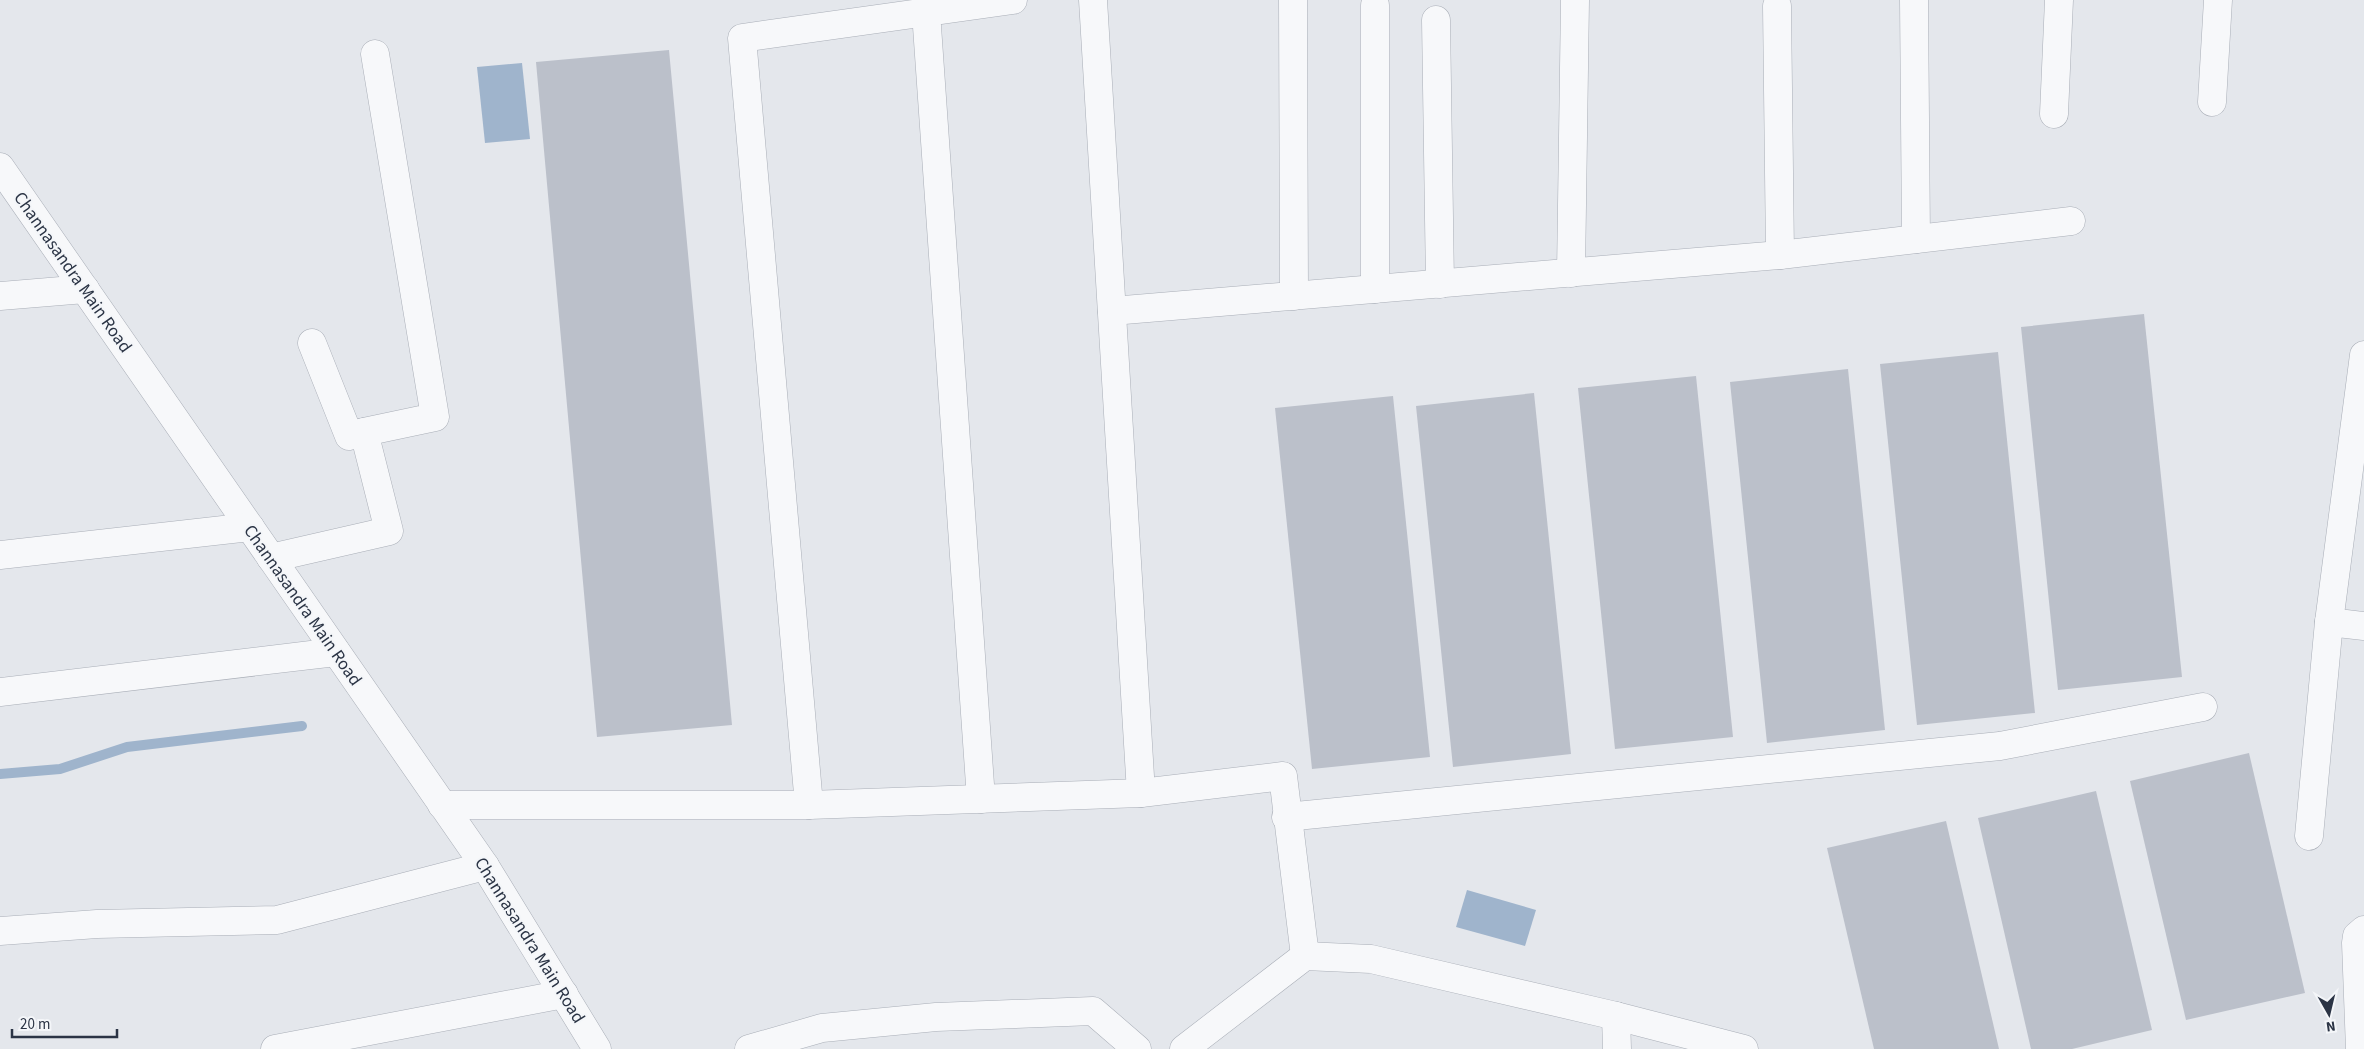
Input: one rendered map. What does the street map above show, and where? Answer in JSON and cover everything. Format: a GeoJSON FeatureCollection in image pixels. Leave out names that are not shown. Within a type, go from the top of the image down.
{"type":"FeatureCollection","features":[{"type":"Feature","properties":{"kind":"street"},"geometry":{"type":"LineString","coordinates":[[809,805],[742,38],[1013,0]]}},
{"type":"Feature","properties":{"kind":"street"},"geometry":{"type":"LineString","coordinates":[[1093,0],[1141,793]]}},
{"type":"Feature","properties":{"kind":"street"},"geometry":{"type":"LineString","coordinates":[[1293,0],[1294,296]]}},
{"type":"Feature","properties":{"kind":"street"},"geometry":{"type":"LineString","coordinates":[[1571,272],[1576,0]]}},
{"type":"Feature","properties":{"kind":"street"},"geometry":{"type":"LineString","coordinates":[[1914,0],[1916,239]]}},
{"type":"Feature","properties":{"kind":"street"},"geometry":{"type":"LineString","coordinates":[[2054,114],[2059,0]]}},
{"type":"Feature","properties":{"kind":"street"},"geometry":{"type":"LineString","coordinates":[[2212,102],[2218,0]]}},
{"type":"Feature","properties":{"kind":"street"},"geometry":{"type":"LineString","coordinates":[[1375,5],[1375,289]]}},
{"type":"Feature","properties":{"kind":"street"},"geometry":{"type":"LineString","coordinates":[[1777,6],[1780,255]]}},
{"type":"Feature","properties":{"kind":"street"},"geometry":{"type":"LineString","coordinates":[[926,12],[981,799]]}},
{"type":"Feature","properties":{"kind":"street"},"geometry":{"type":"LineString","coordinates":[[1436,20],[1440,284]]}},
{"type":"Feature","properties":{"kind":"street"},"geometry":{"type":"LineString","coordinates":[[312,343],[349,436],[434,418],[375,54]]}},
{"type":"Feature","properties":{"kind":"street","name":"Channasandra Main Road"},"geometry":{"type":"LineString","coordinates":[[0,167],[485,866],[597,1049]]}},
{"type":"Feature","properties":{"kind":"street"},"geometry":{"type":"LineString","coordinates":[[1112,311],[1780,255],[2071,221]]}},
{"type":"Feature","properties":{"kind":"street"},"geometry":{"type":"LineString","coordinates":[[0,296],[85,289]]}},
{"type":"Feature","properties":{"kind":"street"},"geometry":{"type":"LineString","coordinates":[[2309,836],[2329,622],[2364,355]]}},
{"type":"Feature","properties":{"kind":"street"},"geometry":{"type":"LineString","coordinates":[[271,558],[388,531],[364,432]]}},
{"type":"Feature","properties":{"kind":"street"},"geometry":{"type":"LineString","coordinates":[[0,555],[250,526]]}},
{"type":"Feature","properties":{"kind":"street"},"geometry":{"type":"LineString","coordinates":[[2329,622],[2364,626]]}},
{"type":"Feature","properties":{"kind":"street"},"geometry":{"type":"LineString","coordinates":[[0,692],[336,652]]}},
{"type":"Feature","properties":{"kind":"street"},"geometry":{"type":"LineString","coordinates":[[1286,817],[2000,746],[2203,707]]}},
{"type":"Feature","properties":{"kind":"street"},"geometry":{"type":"LineString","coordinates":[[442,805],[809,805],[1141,793],[1283,776],[1286,817],[1305,956]]}},
{"type":"Feature","properties":{"kind":"street"},"geometry":{"type":"LineString","coordinates":[[0,931],[98,924],[277,920],[485,866]]}},
{"type":"Feature","properties":{"kind":"street"},"geometry":{"type":"LineString","coordinates":[[2360,1049],[2356,943],[2357,936],[2364,930]]}},
{"type":"Feature","properties":{"kind":"street"},"geometry":{"type":"LineString","coordinates":[[1184,1049],[1305,956],[1371,959],[1616,1016],[1744,1049]]}},
{"type":"Feature","properties":{"kind":"street"},"geometry":{"type":"LineString","coordinates":[[275,1049],[564,994]]}},
{"type":"Feature","properties":{"kind":"street"},"geometry":{"type":"LineString","coordinates":[[749,1049],[822,1028],[936,1017],[1093,1011],[1137,1049]]}},
{"type":"Feature","properties":{"kind":"street"},"geometry":{"type":"LineString","coordinates":[[1616,1016],[1617,1049]]}},
{"type":"Feature","properties":{"kind":"water"},"geometry":{"type":"Polygon","coordinates":[[[522,63],[530,139],[485,143],[477,67],[522,63]]]}},
{"type":"Feature","properties":{"kind":"water"},"geometry":{"type":"Polygon","coordinates":[[[1467,890],[1536,910],[1525,946],[1456,927],[1467,890]]]}},
{"type":"Feature","properties":{"kind":"building"},"geometry":{"type":"Polygon","coordinates":[[[669,50],[732,725],[597,737],[536,62],[669,50]]]}},
{"type":"Feature","properties":{"kind":"building"},"geometry":{"type":"Polygon","coordinates":[[[2144,314],[2182,677],[2058,690],[2021,327],[2144,314]]]}},
{"type":"Feature","properties":{"kind":"building"},"geometry":{"type":"Polygon","coordinates":[[[1998,352],[2035,713],[1917,725],[1880,364],[1998,352]]]}},
{"type":"Feature","properties":{"kind":"building"},"geometry":{"type":"Polygon","coordinates":[[[1848,369],[1885,730],[1767,743],[1730,382],[1848,369]]]}},
{"type":"Feature","properties":{"kind":"building"},"geometry":{"type":"Polygon","coordinates":[[[1696,376],[1733,737],[1615,749],[1578,388],[1696,376]]]}},
{"type":"Feature","properties":{"kind":"building"},"geometry":{"type":"Polygon","coordinates":[[[1534,393],[1571,754],[1453,767],[1416,406],[1534,393]]]}},
{"type":"Feature","properties":{"kind":"building"},"geometry":{"type":"Polygon","coordinates":[[[1393,396],[1430,757],[1312,769],[1275,408],[1393,396]]]}},
{"type":"Feature","properties":{"kind":"building"},"geometry":{"type":"Polygon","coordinates":[[[2249,753],[2305,993],[2186,1020],[2130,781],[2249,753]]]}},
{"type":"Feature","properties":{"kind":"building"},"geometry":{"type":"Polygon","coordinates":[[[2096,791],[2152,1030],[2072,1049],[2031,1049],[1978,818],[2096,791]]]}},
{"type":"Feature","properties":{"kind":"building"},"geometry":{"type":"Polygon","coordinates":[[[1946,821],[1999,1049],[1874,1049],[1827,848],[1946,821]]]}},
{"type":"Feature","properties":{"kind":"waterway"},"geometry":{"type":"LineString","coordinates":[[0,774],[60,769],[127,747],[302,726]]}}]}
